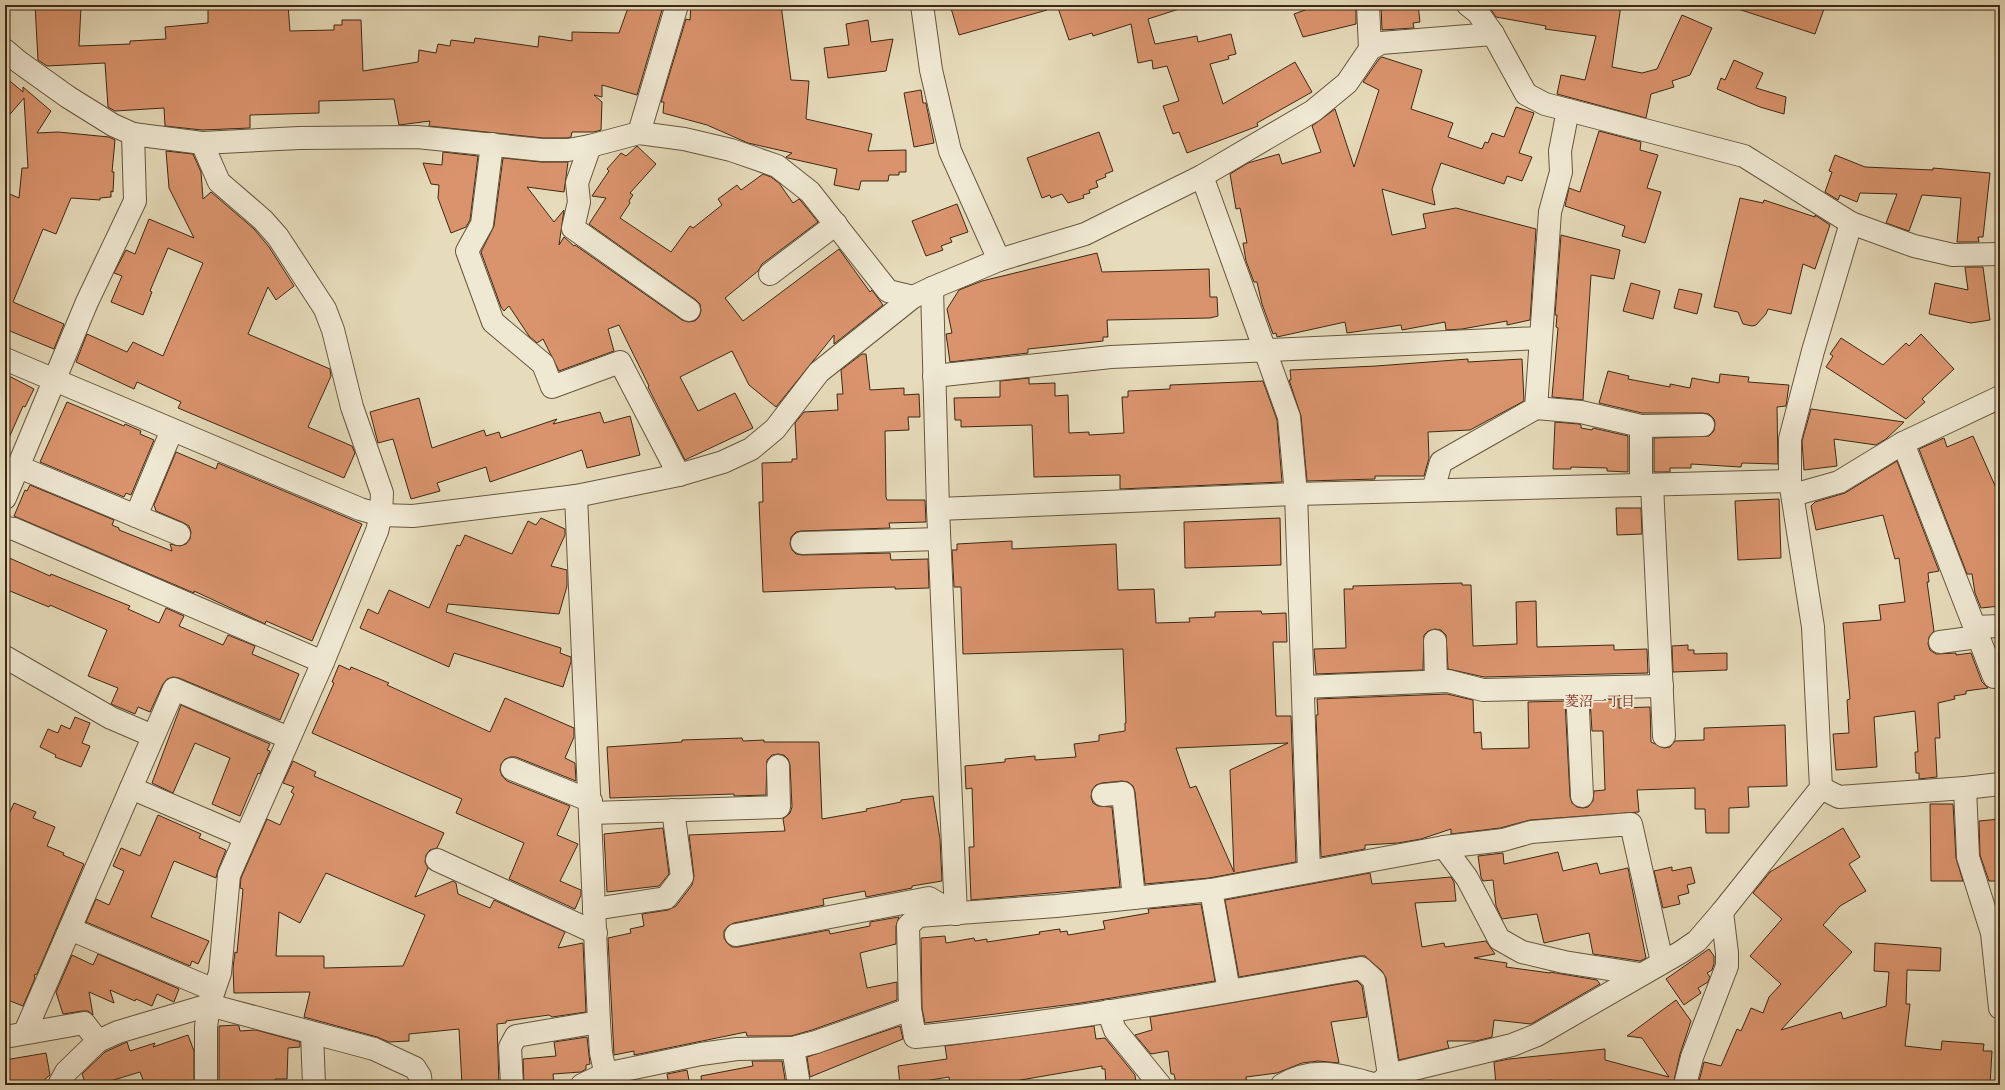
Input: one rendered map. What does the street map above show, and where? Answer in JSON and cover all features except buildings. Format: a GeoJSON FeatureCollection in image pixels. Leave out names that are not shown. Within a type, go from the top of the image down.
{"type":"FeatureCollection","features":[{"type":"Feature","properties":{"kind":"street"},"geometry":{"type":"LineString","coordinates":[[638,133],[677,5]]}},
{"type":"Feature","properties":{"kind":"street"},"geometry":{"type":"LineString","coordinates":[[922,5],[932,70],[950,151],[999,260]]}},
{"type":"Feature","properties":{"kind":"street"},"geometry":{"type":"LineString","coordinates":[[1368,5],[1370,49]]}},
{"type":"Feature","properties":{"kind":"street"},"geometry":{"type":"LineString","coordinates":[[1468,5],[1478,13],[1493,34],[1526,94],[1545,104],[1744,156],[1851,223],[1914,246],[1953,255],[2000,254]]}},
{"type":"Feature","properties":{"kind":"street"},"geometry":{"type":"LineString","coordinates":[[5,359],[360,509],[381,515],[413,516],[576,496],[679,476],[723,462],[751,449],[775,429],[820,372],[923,293],[999,260],[1085,234],[1202,176],[1314,111],[1348,83],[1370,49],[1381,43],[1493,34]]}},
{"type":"Feature","properties":{"kind":"street"},"geometry":{"type":"LineString","coordinates":[[5,50],[18,62],[112,125],[133,134],[202,143],[299,138],[417,137],[542,150],[568,150],[590,146],[638,133],[684,139],[731,150],[777,166],[810,192],[888,291],[923,293]]}},
{"type":"Feature","properties":{"kind":"street"},"geometry":{"type":"LineString","coordinates":[[1536,408],[1550,212],[1561,172],[1560,152],[1568,110]]}},
{"type":"Feature","properties":{"kind":"street"},"geometry":{"type":"LineString","coordinates":[[5,498],[86,302],[135,201],[133,134]]}},
{"type":"Feature","properties":{"kind":"street"},"geometry":{"type":"LineString","coordinates":[[202,143],[219,182],[263,220],[278,237],[325,309],[333,330],[352,407],[382,493],[381,515],[377,531],[323,662],[229,875],[220,973],[211,998],[206,1026],[206,1085]]}},
{"type":"Feature","properties":{"kind":"street"},"geometry":{"type":"LineString","coordinates":[[492,144],[482,224],[467,251],[492,322],[543,364],[552,387],[620,362],[679,476]]}},
{"type":"Feature","properties":{"kind":"street"},"geometry":{"type":"LineString","coordinates":[[590,146],[577,183],[579,202],[573,228],[689,310]]}},
{"type":"Feature","properties":{"kind":"street"},"geometry":{"type":"LineString","coordinates":[[1202,176],[1289,416],[1296,494],[1310,871]]}},
{"type":"Feature","properties":{"kind":"street"},"geometry":{"type":"LineString","coordinates":[[1282,1085],[1290,1080],[1314,1073],[1332,1074],[1381,1082],[1512,1045],[1537,1035],[1640,974],[1681,952],[1697,941],[1821,788],[1813,627],[1792,488],[1790,439],[1812,351],[1851,223]]}},
{"type":"Feature","properties":{"kind":"street"},"geometry":{"type":"LineString","coordinates":[[770,274],[836,224]]}},
{"type":"Feature","properties":{"kind":"street"},"geometry":{"type":"LineString","coordinates":[[923,293],[934,376],[939,540],[956,914]]}},
{"type":"Feature","properties":{"kind":"street"},"geometry":{"type":"LineString","coordinates":[[934,376],[1111,357],[1540,338]]}},
{"type":"Feature","properties":{"kind":"street"},"geometry":{"type":"LineString","coordinates":[[938,509],[1296,494],[1434,490],[1647,485],[1792,488],[1839,482],[1903,443],[2000,397]]}},
{"type":"Feature","properties":{"kind":"street"},"geometry":{"type":"LineString","coordinates":[[1434,490],[1441,462],[1536,408],[1581,412],[1641,426],[1703,425]]}},
{"type":"Feature","properties":{"kind":"street"},"geometry":{"type":"LineString","coordinates":[[1641,426],[1647,485],[1662,686],[1664,736]]}},
{"type":"Feature","properties":{"kind":"street"},"geometry":{"type":"LineString","coordinates":[[136,516],[172,430]]}},
{"type":"Feature","properties":{"kind":"street"},"geometry":{"type":"LineString","coordinates":[[1903,443],[1994,678]]}},
{"type":"Feature","properties":{"kind":"street"},"geometry":{"type":"LineString","coordinates":[[19,467],[178,534]]}},
{"type":"Feature","properties":{"kind":"street"},"geometry":{"type":"LineString","coordinates":[[576,496],[591,807],[599,1022],[601,1053],[606,1079]]}},
{"type":"Feature","properties":{"kind":"street"},"geometry":{"type":"LineString","coordinates":[[5,528],[14,529],[323,662]]}},
{"type":"Feature","properties":{"kind":"street"},"geometry":{"type":"LineString","coordinates":[[802,543],[939,540]]}},
{"type":"Feature","properties":{"kind":"street"},"geometry":{"type":"LineString","coordinates":[[1940,642],[2000,626]]}},
{"type":"Feature","properties":{"kind":"street"},"geometry":{"type":"LineString","coordinates":[[1435,641],[1436,681]]}},
{"type":"Feature","properties":{"kind":"street"},"geometry":{"type":"LineString","coordinates":[[5,657],[112,718],[153,736]]}},
{"type":"Feature","properties":{"kind":"street"},"geometry":{"type":"LineString","coordinates":[[1303,687],[1436,681],[1448,681],[1483,690],[1662,686]]}},
{"type":"Feature","properties":{"kind":"street"},"geometry":{"type":"LineString","coordinates":[[1577,688],[1582,796]]}},
{"type":"Feature","properties":{"kind":"street"},"geometry":{"type":"LineString","coordinates":[[15,1035],[70,929],[174,689],[289,738]]}},
{"type":"Feature","properties":{"kind":"street"},"geometry":{"type":"LineString","coordinates":[[512,769],[591,807],[673,810],[779,807],[778,766]]}},
{"type":"Feature","properties":{"kind":"street"},"geometry":{"type":"LineString","coordinates":[[1821,788],[1839,797],[1966,788],[2000,784]]}},
{"type":"Feature","properties":{"kind":"street"},"geometry":{"type":"LineString","coordinates":[[131,788],[245,837]]}},
{"type":"Feature","properties":{"kind":"street"},"geometry":{"type":"LineString","coordinates":[[1966,788],[1968,857],[1996,933],[2000,1008]]}},
{"type":"Feature","properties":{"kind":"street"},"geometry":{"type":"LineString","coordinates":[[1104,795],[1123,793],[1134,898]]}},
{"type":"Feature","properties":{"kind":"street"},"geometry":{"type":"LineString","coordinates":[[594,909],[666,898],[682,877],[673,810]]}},
{"type":"Feature","properties":{"kind":"street"},"geometry":{"type":"LineString","coordinates":[[1381,1082],[1374,980],[1361,968],[1108,1011],[1016,1025],[915,1037],[910,1009],[908,926],[918,916],[956,914],[1211,890],[1444,847],[1503,840],[1531,832],[1631,824],[1662,962]]}},
{"type":"Feature","properties":{"kind":"street"},"geometry":{"type":"LineString","coordinates":[[1444,847],[1467,878],[1499,939],[1522,952],[1564,962],[1640,974]]}},
{"type":"Feature","properties":{"kind":"street"},"geometry":{"type":"LineString","coordinates":[[437,860],[596,933]]}},
{"type":"Feature","properties":{"kind":"street"},"geometry":{"type":"LineString","coordinates":[[1211,890],[1229,991]]}},
{"type":"Feature","properties":{"kind":"street"},"geometry":{"type":"LineString","coordinates":[[736,935],[929,898],[956,914]]}},
{"type":"Feature","properties":{"kind":"street"},"geometry":{"type":"LineString","coordinates":[[1685,1085],[1692,1057],[1727,966],[1722,912]]}},
{"type":"Feature","properties":{"kind":"street"},"geometry":{"type":"LineString","coordinates":[[70,929],[211,998],[312,1033],[374,1049],[415,1068],[420,1076],[421,1085]]}},
{"type":"Feature","properties":{"kind":"street"},"geometry":{"type":"LineString","coordinates":[[59,1085],[66,1072],[98,1041],[118,1032],[211,998]]}},
{"type":"Feature","properties":{"kind":"street"},"geometry":{"type":"LineString","coordinates":[[582,1085],[737,1049],[793,1048],[816,1042],[910,1009]]}},
{"type":"Feature","properties":{"kind":"street"},"geometry":{"type":"LineString","coordinates":[[1108,1011],[1115,1030],[1160,1085]]}},
{"type":"Feature","properties":{"kind":"street"},"geometry":{"type":"LineString","coordinates":[[512,1085],[510,1047],[516,1036],[599,1022]]}},
{"type":"Feature","properties":{"kind":"street"},"geometry":{"type":"LineString","coordinates":[[15,1035],[84,1023],[98,1041]]}},
{"type":"Feature","properties":{"kind":"street"},"geometry":{"type":"LineString","coordinates":[[312,1033],[314,1085]]}},
{"type":"Feature","properties":{"kind":"street"},"geometry":{"type":"LineString","coordinates":[[793,1048],[800,1085]]}},
{"type":"Feature","properties":{"kind":"district","name":"菱沼一丁目"},"geometry":{"type":"Point","coordinates":[1600,701]}}]}
